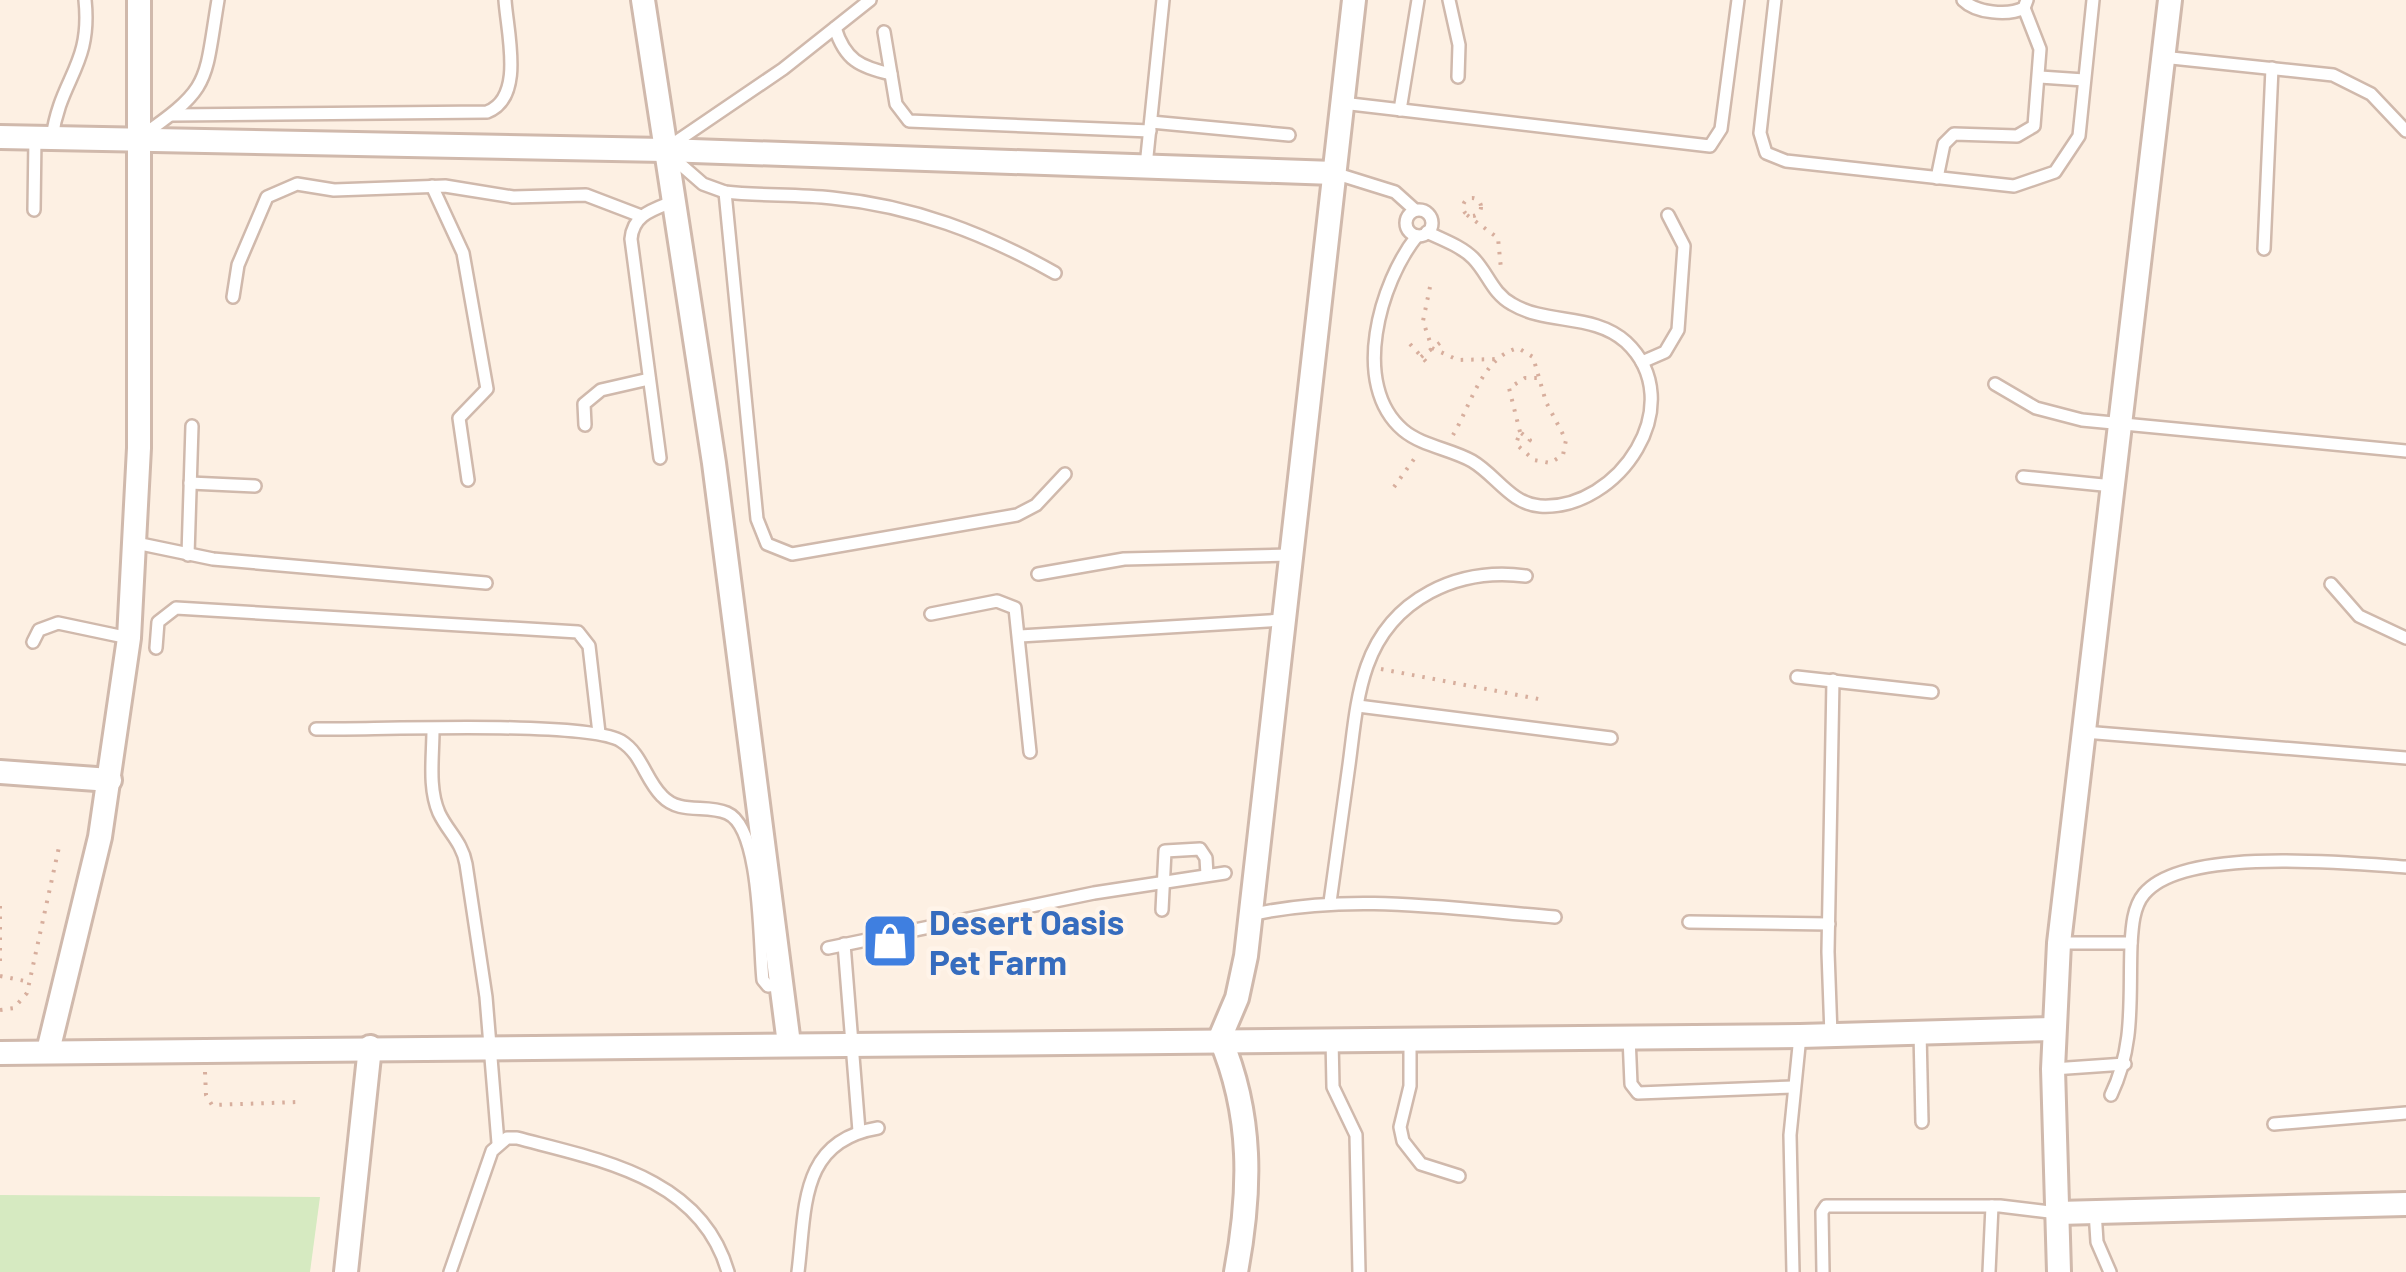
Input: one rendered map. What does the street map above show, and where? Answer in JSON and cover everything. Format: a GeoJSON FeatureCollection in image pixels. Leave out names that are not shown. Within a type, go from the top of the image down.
{"type":"FeatureCollection","features":[{"type":"Feature","properties":{"kind":"street"},"geometry":{"type":"LineString","coordinates":[[48,1051],[81,927],[110,780],[129,638],[136,543],[139,0]]}},
{"type":"Feature","properties":{"kind":"street"},"geometry":{"type":"LineString","coordinates":[[643,0],[716,482],[789,1044]]}},
{"type":"Feature","properties":{"kind":"street"},"geometry":{"type":"LineString","coordinates":[[1236,1272],[1247,1134],[1238,1084],[1220,1038],[1243,977],[1354,0]]}},
{"type":"Feature","properties":{"kind":"street"},"geometry":{"type":"LineString","coordinates":[[2059,1272],[2052,1069],[2058,943],[2170,0]]}},
{"type":"Feature","properties":{"kind":"street"},"geometry":{"type":"LineString","coordinates":[[0,137],[664,150],[1334,172]]}},
{"type":"Feature","properties":{"kind":"street"},"geometry":{"type":"LineString","coordinates":[[0,772],[110,780]]}},
{"type":"Feature","properties":{"kind":"street"},"geometry":{"type":"LineString","coordinates":[[0,1052],[1220,1038],[1800,1036],[2053,1029]]}},
{"type":"Feature","properties":{"kind":"street"},"geometry":{"type":"LineString","coordinates":[[346,1272],[370,1046]]}},
{"type":"Feature","properties":{"kind":"street"},"geometry":{"type":"LineString","coordinates":[[2058,1213],[2406,1204]]}},
{"type":"Feature","properties":{"kind":"lane"},"geometry":{"type":"LineString","coordinates":[[34,210],[44,138],[84,54],[88,36],[85,0]]}},
{"type":"Feature","properties":{"kind":"lane"},"geometry":{"type":"LineString","coordinates":[[136,139],[172,115],[198,91],[206,74],[218,0]]}},
{"type":"Feature","properties":{"kind":"lane"},"geometry":{"type":"LineString","coordinates":[[172,115],[487,112],[503,103],[510,85],[505,0]]}},
{"type":"Feature","properties":{"kind":"lane"},"geometry":{"type":"LineString","coordinates":[[870,0],[664,150],[703,184],[724,192],[888,206],[988,238],[1055,273]]}},
{"type":"Feature","properties":{"kind":"lane"},"geometry":{"type":"LineString","coordinates":[[1146,166],[1163,0]]}},
{"type":"Feature","properties":{"kind":"lane"},"geometry":{"type":"LineString","coordinates":[[1400,110],[1418,0]]}},
{"type":"Feature","properties":{"kind":"lane"},"geometry":{"type":"LineString","coordinates":[[1449,0],[1459,44],[1458,77]]}},
{"type":"Feature","properties":{"kind":"lane"},"geometry":{"type":"LineString","coordinates":[[1342,103],[1710,146],[1721,130],[1738,0]]}},
{"type":"Feature","properties":{"kind":"lane"},"geometry":{"type":"LineString","coordinates":[[1775,0],[1760,133],[1766,154],[1775,160],[2014,186],[2055,172],[2078,136],[2093,0]]}},
{"type":"Feature","properties":{"kind":"lane"},"geometry":{"type":"LineString","coordinates":[[1937,178],[1944,144],[1954,134],[2028,132],[2037,116],[2037,36],[2025,4],[2012,12],[1976,8],[1964,0]]}},
{"type":"Feature","properties":{"kind":"lane"},"geometry":{"type":"LineString","coordinates":[[835,28],[848,58],[862,68],[891,74]]}},
{"type":"Feature","properties":{"kind":"lane"},"geometry":{"type":"LineString","coordinates":[[884,32],[896,104],[909,121],[1150,126],[1289,135]]}},
{"type":"Feature","properties":{"kind":"lane"},"geometry":{"type":"LineString","coordinates":[[2162,57],[2333,74],[2370,94],[2406,131]]}},
{"type":"Feature","properties":{"kind":"lane"},"geometry":{"type":"LineString","coordinates":[[2264,249],[2272,68]]}},
{"type":"Feature","properties":{"kind":"lane"},"geometry":{"type":"LineString","coordinates":[[2040,77],[2084,80]]}},
{"type":"Feature","properties":{"kind":"lane"},"geometry":{"type":"LineString","coordinates":[[1334,172],[1352,174],[1395,192],[1415,210],[1430,216],[1422,234],[1387,281],[1380,307],[1377,374],[1390,416],[1425,442],[1488,472],[1523,502],[1552,506],[1585,499],[1619,474],[1646,429],[1652,406],[1642,362],[1625,342],[1607,330],[1523,310],[1497,294],[1472,257],[1422,234],[1406,224],[1415,210]]}},
{"type":"Feature","properties":{"kind":"lane"},"geometry":{"type":"LineString","coordinates":[[232,297],[234,275],[260,210],[267,198],[281,188],[297,184],[334,190],[432,186],[514,197],[586,196],[641,216]]}},
{"type":"Feature","properties":{"kind":"lane"},"geometry":{"type":"LineString","coordinates":[[432,186],[464,253],[488,389],[460,418],[468,480]]}},
{"type":"Feature","properties":{"kind":"lane"},"geometry":{"type":"LineString","coordinates":[[724,192],[757,520],[767,544],[792,554],[1006,518],[1036,506],[1065,474]]}},
{"type":"Feature","properties":{"kind":"lane"},"geometry":{"type":"LineString","coordinates":[[660,458],[631,239],[632,226],[641,216],[672,202]]}},
{"type":"Feature","properties":{"kind":"lane"},"geometry":{"type":"LineString","coordinates":[[1642,362],[1665,352],[1678,330],[1684,246],[1680,229],[1668,215]]}},
{"type":"Feature","properties":{"kind":"lane"},"geometry":{"type":"LineString","coordinates":[[585,426],[584,404],[591,395],[650,379]]}},
{"type":"Feature","properties":{"kind":"lane"},"geometry":{"type":"LineString","coordinates":[[1995,384],[2059,416],[2406,451]]}},
{"type":"Feature","properties":{"kind":"lane"},"geometry":{"type":"LineString","coordinates":[[188,555],[192,426]]}},
{"type":"Feature","properties":{"kind":"lane"},"geometry":{"type":"LineString","coordinates":[[2023,477],[2112,486]]}},
{"type":"Feature","properties":{"kind":"lane"},"geometry":{"type":"LineString","coordinates":[[190,483],[255,486]]}},
{"type":"Feature","properties":{"kind":"lane"},"geometry":{"type":"LineString","coordinates":[[136,543],[188,555],[486,583]]}},
{"type":"Feature","properties":{"kind":"lane"},"geometry":{"type":"LineString","coordinates":[[1038,574],[1124,559],[1291,554]]}},
{"type":"Feature","properties":{"kind":"lane"},"geometry":{"type":"LineString","coordinates":[[1330,902],[1358,706],[1366,666],[1382,636],[1403,610],[1430,590],[1461,577],[1494,572],[1526,576]]}},
{"type":"Feature","properties":{"kind":"lane"},"geometry":{"type":"LineString","coordinates":[[2331,584],[2358,616],[2406,638]]}},
{"type":"Feature","properties":{"kind":"lane"},"geometry":{"type":"LineString","coordinates":[[932,614],[1006,602],[1015,608],[1030,752]]}},
{"type":"Feature","properties":{"kind":"lane"},"geometry":{"type":"LineString","coordinates":[[156,648],[158,622],[176,608],[578,632],[589,646],[599,733]]}},
{"type":"Feature","properties":{"kind":"lane"},"geometry":{"type":"LineString","coordinates":[[1020,636],[1283,620]]}},
{"type":"Feature","properties":{"kind":"lane"},"geometry":{"type":"LineString","coordinates":[[33,642],[39,630],[58,622],[129,638]]}},
{"type":"Feature","properties":{"kind":"lane"},"geometry":{"type":"LineString","coordinates":[[1798,676],[1932,692]]}},
{"type":"Feature","properties":{"kind":"lane"},"geometry":{"type":"LineString","coordinates":[[1831,1035],[1828,924],[1834,680]]}},
{"type":"Feature","properties":{"kind":"lane"},"geometry":{"type":"LineString","coordinates":[[1358,706],[1611,738]]}},
{"type":"Feature","properties":{"kind":"lane"},"geometry":{"type":"LineString","coordinates":[[316,729],[599,733],[636,753],[654,786],[671,803],[724,812],[742,825],[753,869],[763,980],[768,986],[781,984]]}},
{"type":"Feature","properties":{"kind":"lane"},"geometry":{"type":"LineString","coordinates":[[433,730],[434,796],[445,824],[463,848],[486,998],[498,1143],[450,1272]]}},
{"type":"Feature","properties":{"kind":"lane"},"geometry":{"type":"LineString","coordinates":[[2084,732],[2406,758]]}},
{"type":"Feature","properties":{"kind":"lane"},"geometry":{"type":"LineString","coordinates":[[1162,910],[1162,856],[1168,850],[1200,849],[1206,858],[1207,875]]}},
{"type":"Feature","properties":{"kind":"lane"},"geometry":{"type":"LineString","coordinates":[[2111,1095],[2132,1031],[2134,915],[2142,895],[2159,881],[2193,871],[2297,860],[2406,867]]}},
{"type":"Feature","properties":{"kind":"lane"},"geometry":{"type":"LineString","coordinates":[[828,948],[1225,873]]}},
{"type":"Feature","properties":{"kind":"lane"},"geometry":{"type":"LineString","coordinates":[[1250,915],[1330,902],[1554,918]]}},
{"type":"Feature","properties":{"kind":"lane"},"geometry":{"type":"LineString","coordinates":[[1689,922],[1828,924]]}},
{"type":"Feature","properties":{"kind":"lane"},"geometry":{"type":"LineString","coordinates":[[2058,943],[2131,943]]}},
{"type":"Feature","properties":{"kind":"lane"},"geometry":{"type":"LineString","coordinates":[[844,944],[858,1131]]}},
{"type":"Feature","properties":{"kind":"lane"},"geometry":{"type":"LineString","coordinates":[[1920,1032],[1922,1122]]}},
{"type":"Feature","properties":{"kind":"lane"},"geometry":{"type":"LineString","coordinates":[[1793,1272],[1790,1134],[1800,1036]]}},
{"type":"Feature","properties":{"kind":"lane"},"geometry":{"type":"LineString","coordinates":[[1630,1037],[1631,1084],[1638,1093],[1794,1087]]}},
{"type":"Feature","properties":{"kind":"lane"},"geometry":{"type":"LineString","coordinates":[[1332,1038],[1334,1087],[1356,1135],[1359,1272]]}},
{"type":"Feature","properties":{"kind":"lane"},"geometry":{"type":"LineString","coordinates":[[1410,1038],[1410,1086],[1400,1127],[1403,1142],[1421,1164],[1459,1176]]}},
{"type":"Feature","properties":{"kind":"lane"},"geometry":{"type":"LineString","coordinates":[[2052,1069],[2124,1064]]}},
{"type":"Feature","properties":{"kind":"lane"},"geometry":{"type":"LineString","coordinates":[[2274,1124],[2406,1113]]}},
{"type":"Feature","properties":{"kind":"lane"},"geometry":{"type":"LineString","coordinates":[[798,1272],[810,1182],[816,1165],[828,1150],[858,1131],[878,1128]]}},
{"type":"Feature","properties":{"kind":"lane"},"geometry":{"type":"LineString","coordinates":[[498,1143],[517,1138],[654,1181],[697,1215],[714,1237],[728,1272]]}},
{"type":"Feature","properties":{"kind":"lane"},"geometry":{"type":"LineString","coordinates":[[1823,1272],[1826,1206],[1992,1206],[2058,1213]]}},
{"type":"Feature","properties":{"kind":"lane"},"geometry":{"type":"LineString","coordinates":[[1988,1272],[1992,1206]]}},
{"type":"Feature","properties":{"kind":"lane"},"geometry":{"type":"LineString","coordinates":[[2095,1211],[2097,1242],[2110,1272]]}},
{"type":"Feature","properties":{"kind":"path"},"geometry":{"type":"LineString","coordinates":[[1467,215],[1490,230],[1502,248],[1497,294]]}},
{"type":"Feature","properties":{"kind":"path"},"geometry":{"type":"LineString","coordinates":[[1430,287],[1423,321],[1432,348],[1458,360],[1499,359]]}},
{"type":"Feature","properties":{"kind":"path"},"geometry":{"type":"LineString","coordinates":[[1421,356],[1441,342]]}},
{"type":"Feature","properties":{"kind":"path"},"geometry":{"type":"LineString","coordinates":[[1410,344],[1430,366]]}},
{"type":"Feature","properties":{"kind":"path"},"geometry":{"type":"LineString","coordinates":[[1444,448],[1499,359],[1509,350],[1526,350],[1541,378],[1546,402],[1564,432],[1566,448],[1558,461],[1534,460],[1524,447],[1516,444],[1520,432],[1510,388],[1525,378],[1541,378]]}},
{"type":"Feature","properties":{"kind":"path"},"geometry":{"type":"LineString","coordinates":[[1520,432],[1529,435],[1524,447]]}},
{"type":"Feature","properties":{"kind":"path"},"geometry":{"type":"LineString","coordinates":[[1394,487],[1425,442]]}},
{"type":"Feature","properties":{"kind":"path"},"geometry":{"type":"LineString","coordinates":[[1366,666],[1544,700]]}},
{"type":"Feature","properties":{"kind":"path"},"geometry":{"type":"LineString","coordinates":[[0,1010],[22,1001],[30,982],[59,847]]}},
{"type":"Feature","properties":{"kind":"path"},"geometry":{"type":"LineString","coordinates":[[0,906],[0,969]]}},
{"type":"Feature","properties":{"kind":"path"},"geometry":{"type":"LineString","coordinates":[[0,976],[30,982]]}},
{"type":"Feature","properties":{"kind":"path"},"geometry":{"type":"LineString","coordinates":[[205,1049],[206,1096],[212,1105],[297,1102]]}},
{"type":"Feature","properties":{"kind":"green space"},"geometry":{"type":"Polygon","coordinates":[[[0,1195],[320,1197],[310,1272],[0,1272],[0,1195]]]}},
{"type":"Feature","properties":{"kind":"place","name":"Desert Oasis Pet Farm"},"geometry":{"type":"Point","coordinates":[890,941]}}]}
